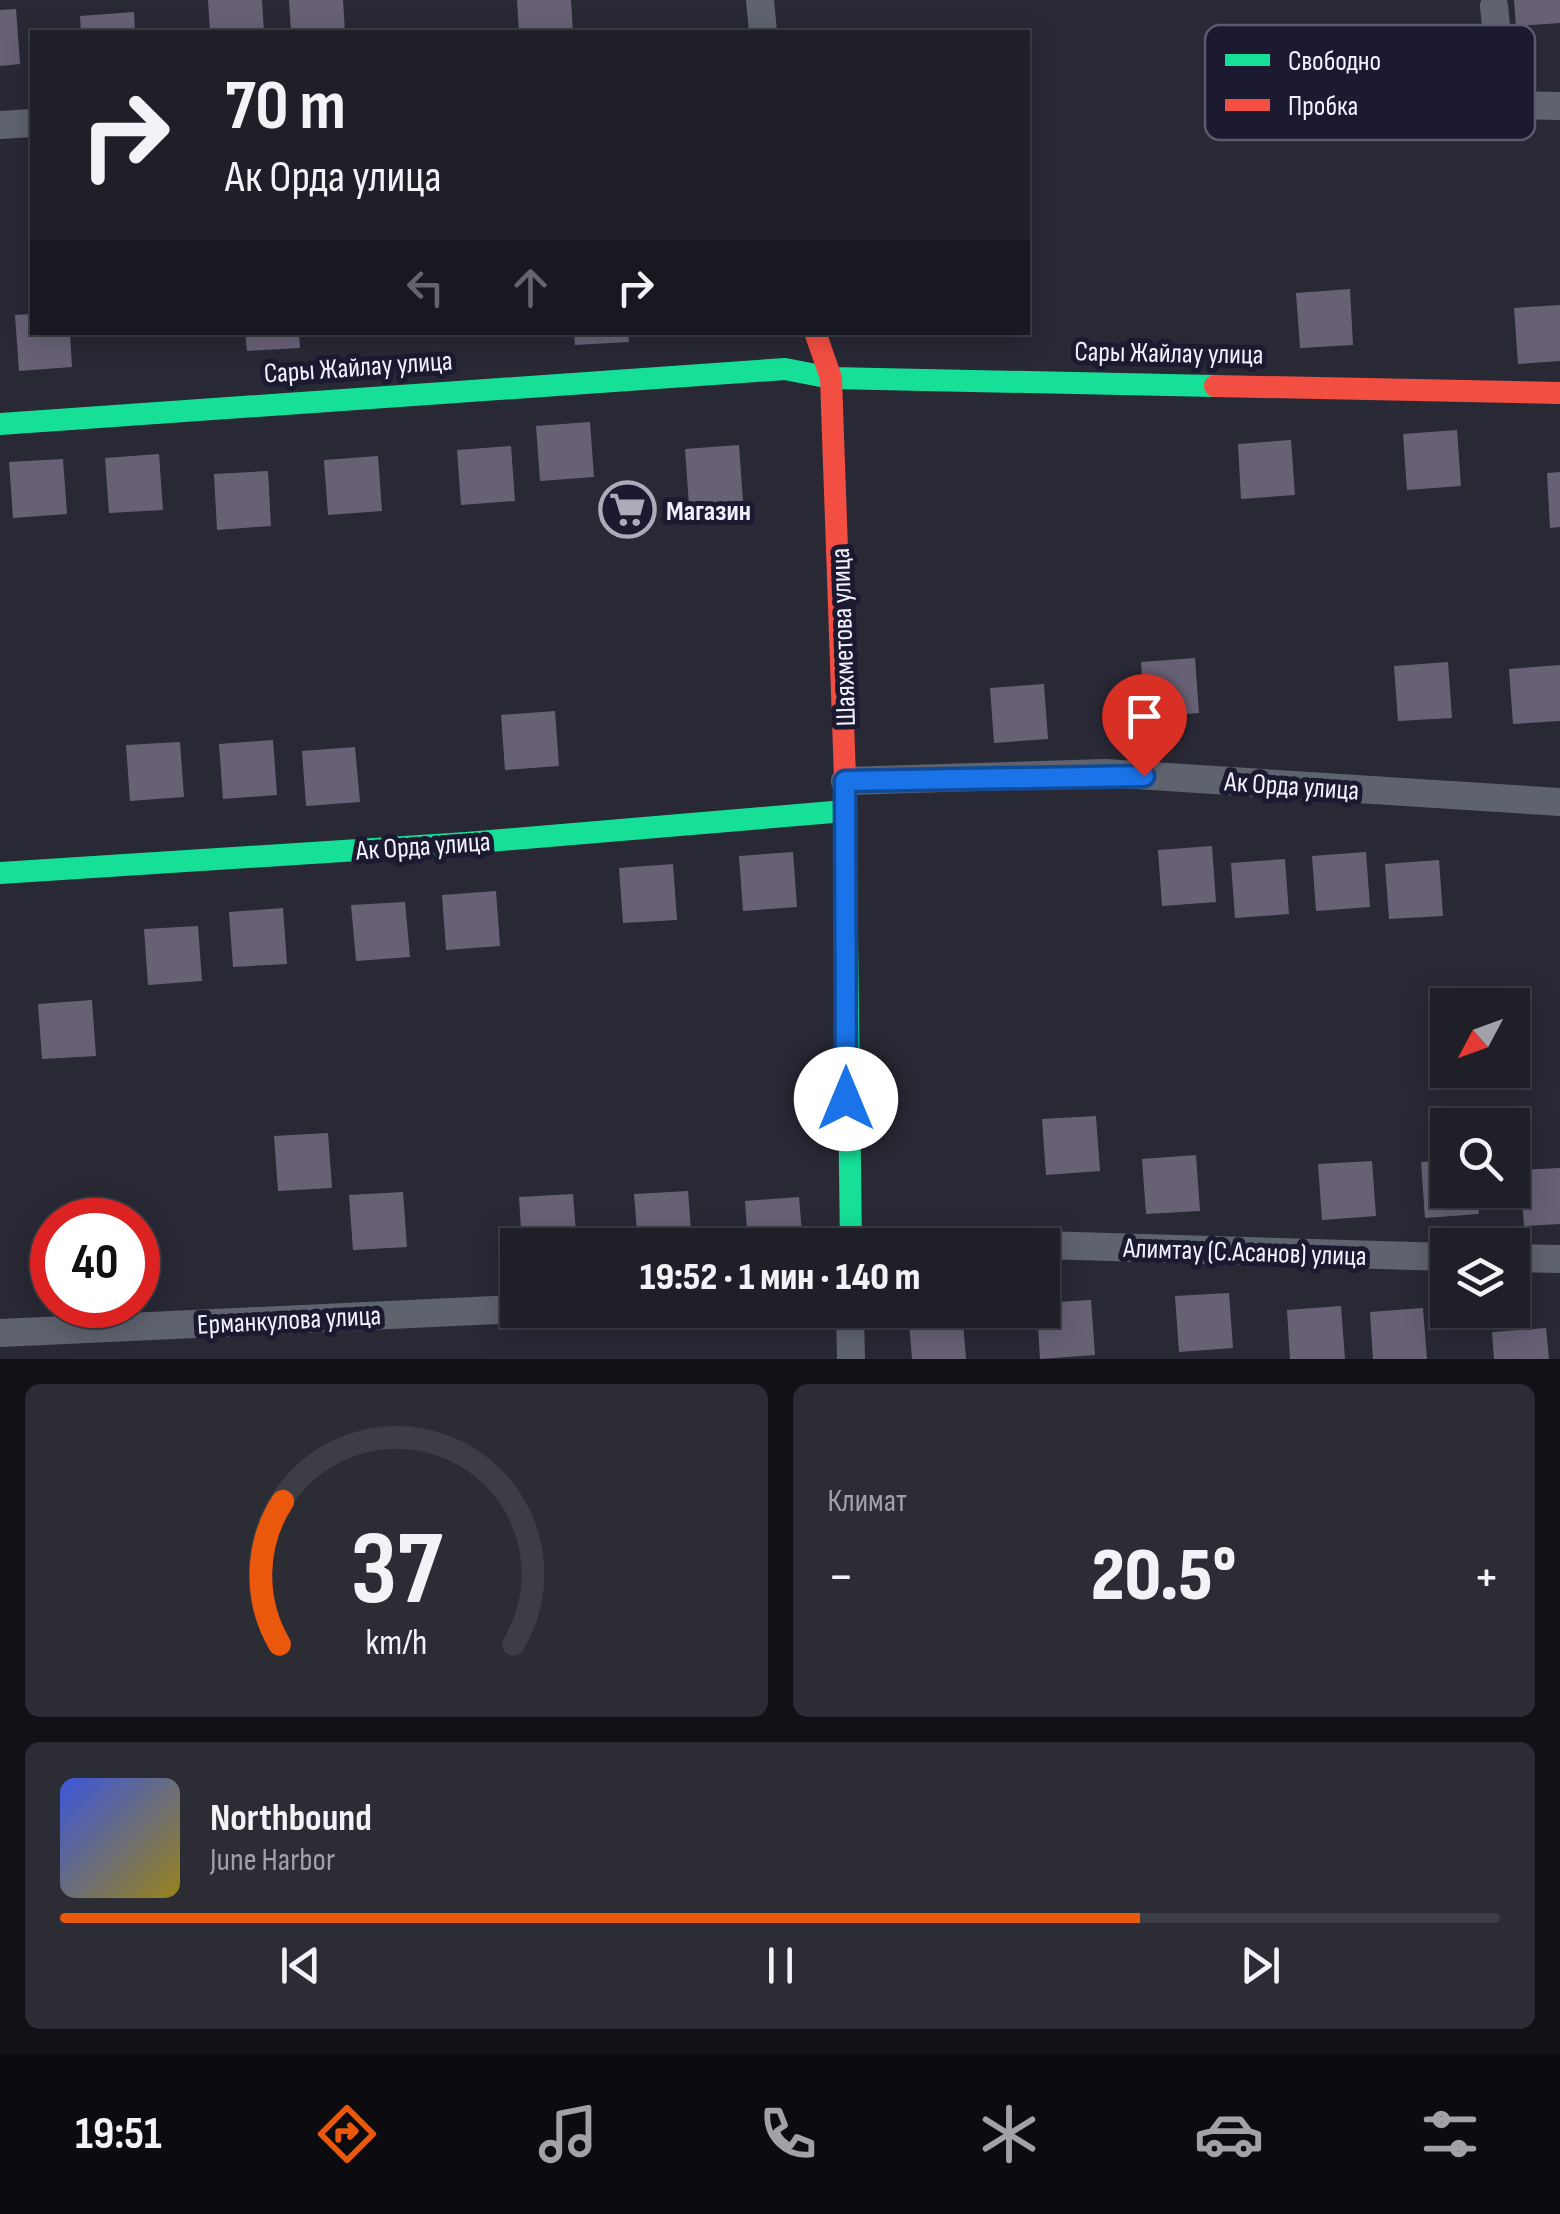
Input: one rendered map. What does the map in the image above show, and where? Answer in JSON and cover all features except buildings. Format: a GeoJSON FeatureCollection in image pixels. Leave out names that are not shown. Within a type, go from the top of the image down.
{"type":"FeatureCollection","features":[{"type":"Feature","properties":{"kind":"street"},"geometry":{"type":"LineString","coordinates":[[760,0],[763,30]]}},
{"type":"Feature","properties":{"kind":"street"},"geometry":{"type":"LineString","coordinates":[[1494,6],[1496,25]]}},
{"type":"Feature","properties":{"kind":"street"},"geometry":{"type":"LineString","coordinates":[[1535,105],[1560,106]]}},
{"type":"Feature","properties":{"kind":"street"},"geometry":{"type":"LineString","coordinates":[[0,124],[30,123]]}},
{"type":"Feature","properties":{"kind":"street","name":"Шаяхметова улица"},"geometry":{"type":"LineString","coordinates":[[817,335],[830,378],[845,781],[851,1228]]}},
{"type":"Feature","properties":{"kind":"street","name":"Сары Жайлау улица"},"geometry":{"type":"LineString","coordinates":[[0,424],[785,369],[830,378],[1560,392]]}},
{"type":"Feature","properties":{"kind":"street","name":"Ак Орда улица"},"geometry":{"type":"LineString","coordinates":[[845,781],[1105,773],[1560,802]]}},
{"type":"Feature","properties":{"kind":"street","name":"Ак Орда улица"},"geometry":{"type":"LineString","coordinates":[[0,873],[466,843],[845,810]]}},
{"type":"Feature","properties":{"kind":"street","name":"Алимтау (С.Асанов) улица"},"geometry":{"type":"LineString","coordinates":[[1060,1246],[1430,1256]]}},
{"type":"Feature","properties":{"kind":"street"},"geometry":{"type":"LineString","coordinates":[[1530,1258],[1560,1258]]}},
{"type":"Feature","properties":{"kind":"street","name":"Ерманкулова улица"},"geometry":{"type":"LineString","coordinates":[[0,1333],[500,1310]]}},
{"type":"Feature","properties":{"kind":"street"},"geometry":{"type":"LineString","coordinates":[[850,1328],[851,1359]]}},
{"type":"Feature","properties":{"kind":"traffic: fast"},"geometry":{"type":"LineString","coordinates":[[0,424],[785,369],[831,378],[1215,386]]}},
{"type":"Feature","properties":{"kind":"traffic: fast"},"geometry":{"type":"LineString","coordinates":[[845,778],[851,1228]]}},
{"type":"Feature","properties":{"kind":"traffic: fast"},"geometry":{"type":"LineString","coordinates":[[0,873],[466,843],[845,811]]}},
{"type":"Feature","properties":{"kind":"traffic: jam"},"geometry":{"type":"LineString","coordinates":[[816,335],[831,378],[845,778]]}},
{"type":"Feature","properties":{"kind":"traffic: jam"},"geometry":{"type":"LineString","coordinates":[[1215,386],[1560,393]]}},
{"type":"Feature","properties":{"kind":"place","name":"Магазин"},"geometry":{"type":"Point","coordinates":[627,510]}},
{"type":"Feature","properties":{"kind":"route"},"geometry":{"type":"LineString","coordinates":[[846,1099],[845,781],[1105,773],[1144,776]]}}]}
